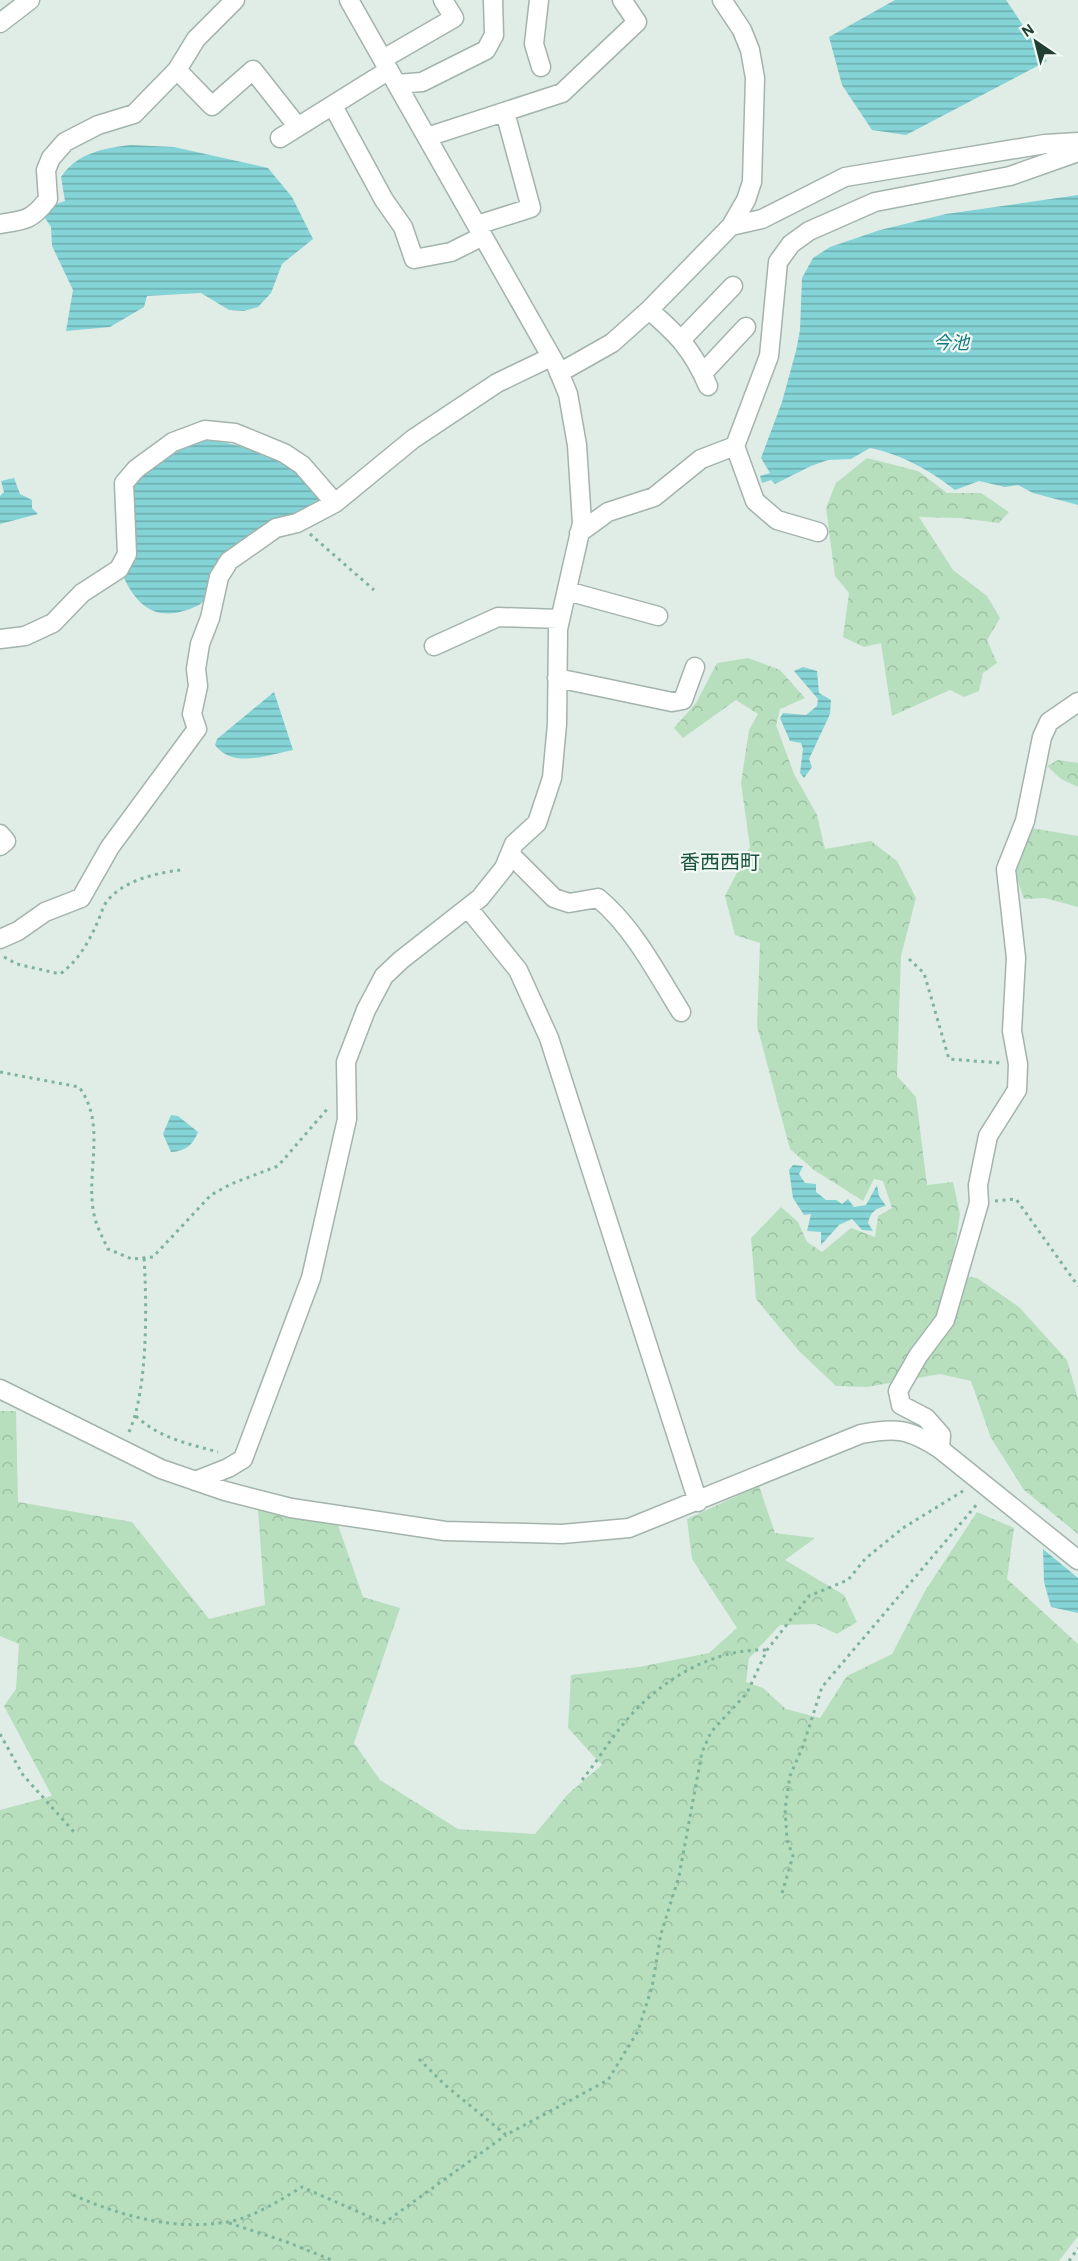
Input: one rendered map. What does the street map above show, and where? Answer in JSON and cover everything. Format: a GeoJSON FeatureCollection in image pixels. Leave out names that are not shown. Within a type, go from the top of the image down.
{"type":"FeatureCollection","features":[{"type":"Feature","properties":{"kind":"street"},"geometry":{"type":"LineString","coordinates":[[0,23],[30,0]]}},
{"type":"Feature","properties":{"kind":"street"},"geometry":{"type":"LineString","coordinates":[[0,224],[28,220],[39,211],[48,199],[46,170],[51,158],[65,142],[98,125],[134,114],[177,70],[196,39],[235,0]]}},
{"type":"Feature","properties":{"kind":"street"},"geometry":{"type":"LineString","coordinates":[[195,1481],[228,1468],[243,1459],[311,1278],[347,1119],[346,1062],[366,1010],[384,976],[468,908],[504,868],[514,844],[537,823],[552,778],[560,620],[579,533],[581,511],[577,445],[568,394],[555,365],[480,230],[349,0]]}},
{"type":"Feature","properties":{"kind":"street"},"geometry":{"type":"LineString","coordinates":[[280,138],[390,71],[454,18],[443,0]]}},
{"type":"Feature","properties":{"kind":"street"},"geometry":{"type":"LineString","coordinates":[[390,71],[422,82],[486,50],[494,35],[493,0]]}},
{"type":"Feature","properties":{"kind":"street"},"geometry":{"type":"LineString","coordinates":[[539,0],[534,44],[541,67]]}},
{"type":"Feature","properties":{"kind":"street"},"geometry":{"type":"LineString","coordinates":[[427,137],[561,93],[637,22],[622,0]]}},
{"type":"Feature","properties":{"kind":"street"},"geometry":{"type":"LineString","coordinates":[[0,939],[18,931],[45,912],[81,898],[110,848],[197,729],[192,714],[198,686],[196,669],[200,644],[210,618],[219,577],[229,561],[276,528],[297,523],[335,503],[413,440],[497,382],[555,365],[612,343],[649,310],[731,226],[746,200],[752,182],[755,78],[750,50],[742,30],[722,0]]}},
{"type":"Feature","properties":{"kind":"street"},"geometry":{"type":"LineString","coordinates":[[177,70],[212,106],[253,70],[298,127]]}},
{"type":"Feature","properties":{"kind":"street"},"geometry":{"type":"LineString","coordinates":[[333,106],[384,200],[403,226],[414,259],[451,252],[480,230],[531,208],[506,112]]}},
{"type":"Feature","properties":{"kind":"street"},"geometry":{"type":"LineString","coordinates":[[731,226],[762,219],[845,177],[1046,144],[1078,142]]}},
{"type":"Feature","properties":{"kind":"street"},"geometry":{"type":"LineString","coordinates":[[818,532],[777,520],[755,501],[735,446],[769,356],[778,262],[791,244],[809,231],[875,202],[1010,176],[1078,152]]}},
{"type":"Feature","properties":{"kind":"street"},"geometry":{"type":"LineString","coordinates":[[682,339],[733,286]]}},
{"type":"Feature","properties":{"kind":"street"},"geometry":{"type":"LineString","coordinates":[[649,310],[682,339],[705,380],[746,327]]}},
{"type":"Feature","properties":{"kind":"street"},"geometry":{"type":"LineString","coordinates":[[0,639],[26,636],[53,623],[82,593],[119,569],[127,555],[124,483],[136,469],[173,442],[205,430],[235,433],[284,453],[302,465],[335,503]]}},
{"type":"Feature","properties":{"kind":"street"},"geometry":{"type":"LineString","coordinates":[[579,533],[608,512],[654,497],[701,459],[735,446]]}},
{"type":"Feature","properties":{"kind":"street"},"geometry":{"type":"LineString","coordinates":[[567,591],[658,616]]}},
{"type":"Feature","properties":{"kind":"street"},"geometry":{"type":"LineString","coordinates":[[434,646],[498,618],[560,620]]}},
{"type":"Feature","properties":{"kind":"street"},"geometry":{"type":"LineString","coordinates":[[557,678],[672,702],[683,700],[696,666]]}},
{"type":"Feature","properties":{"kind":"street"},"geometry":{"type":"LineString","coordinates":[[940,1449],[941,1434],[926,1418],[901,1405],[898,1391],[918,1356],[945,1320],[978,1203],[978,1185],[988,1136],[1017,1090],[1018,1064],[1012,1031],[1016,958],[1006,869],[1025,821],[1042,737],[1049,722],[1078,702]]}},
{"type":"Feature","properties":{"kind":"street"},"geometry":{"type":"LineString","coordinates":[[0,834],[6,841],[0,846]]}},
{"type":"Feature","properties":{"kind":"street"},"geometry":{"type":"LineString","coordinates":[[510,854],[555,898],[568,903],[597,898],[613,911],[630,930],[681,1012]]}},
{"type":"Feature","properties":{"kind":"street"},"geometry":{"type":"LineString","coordinates":[[468,908],[518,970],[549,1038],[698,1502]]}},
{"type":"Feature","properties":{"kind":"street"},"geometry":{"type":"LineString","coordinates":[[0,1389],[161,1469],[195,1481],[291,1508],[445,1531],[562,1534],[629,1528],[698,1502],[861,1434],[886,1429],[916,1433],[940,1449],[1078,1560]]}},
{"type":"Feature","properties":{"kind":"path"},"geometry":{"type":"LineString","coordinates":[[297,523],[374,590]]}},
{"type":"Feature","properties":{"kind":"path"},"geometry":{"type":"LineString","coordinates":[[0,955],[17,964],[60,974],[74,964],[94,930],[107,900],[122,889],[154,874],[181,870]]}},
{"type":"Feature","properties":{"kind":"path"},"geometry":{"type":"LineString","coordinates":[[909,959],[924,973],[949,1059],[1018,1064]]}},
{"type":"Feature","properties":{"kind":"path"},"geometry":{"type":"LineString","coordinates":[[0,1072],[79,1087],[90,1101],[94,1118],[93,1209],[98,1229],[108,1249],[132,1258],[153,1257],[211,1195],[231,1184],[278,1166],[346,1086]]}},
{"type":"Feature","properties":{"kind":"path"},"geometry":{"type":"LineString","coordinates":[[978,1203],[1016,1199],[1078,1286]]}},
{"type":"Feature","properties":{"kind":"path"},"geometry":{"type":"LineString","coordinates":[[122,1448],[136,1416],[148,1309],[144,1257]]}},
{"type":"Feature","properties":{"kind":"path"},"geometry":{"type":"LineString","coordinates":[[136,1416],[148,1427],[175,1440],[243,1459]]}},
{"type":"Feature","properties":{"kind":"path"},"geometry":{"type":"LineString","coordinates":[[73,2195],[109,2211],[167,2224],[228,2222],[271,2206],[303,2187],[384,2223],[506,2135],[608,2080],[638,2031],[652,1988],[661,1934],[679,1876],[702,1752],[711,1732],[747,1693],[767,1650],[809,1596],[848,1580],[865,1559],[903,1528],[963,1491],[987,1506]]}},
{"type":"Feature","properties":{"kind":"path"},"geometry":{"type":"LineString","coordinates":[[782,1893],[793,1856],[787,1840],[785,1809],[790,1776],[803,1746],[822,1688],[979,1501]]}},
{"type":"Feature","properties":{"kind":"path"},"geometry":{"type":"LineString","coordinates":[[582,1780],[602,1756],[620,1728],[645,1701],[687,1669],[743,1649],[767,1650]]}},
{"type":"Feature","properties":{"kind":"path"},"geometry":{"type":"LineString","coordinates":[[0,1734],[23,1775],[74,1832]]}},
{"type":"Feature","properties":{"kind":"path"},"geometry":{"type":"LineString","coordinates":[[419,2059],[445,2085],[506,2135]]}},
{"type":"Feature","properties":{"kind":"path"},"geometry":{"type":"LineString","coordinates":[[228,2222],[288,2241],[334,2261]]}},
{"type":"Feature","properties":{"kind":"path"},"geometry":{"type":"LineString","coordinates":[[1069,2261],[1078,2248]]}},
{"type":"Feature","properties":{"kind":"green space"},"geometry":{"type":"Polygon","coordinates":[[[867,458],[918,471],[947,493],[981,493],[1009,512],[999,523],[960,518],[919,517],[953,570],[987,596],[1000,618],[987,640],[997,663],[983,673],[979,691],[964,697],[950,690],[892,716],[881,643],[864,647],[843,637],[849,593],[835,576],[826,508],[836,483],[867,458]]]}},
{"type":"Feature","properties":{"kind":"green space"},"geometry":{"type":"Polygon","coordinates":[[[748,658],[780,670],[805,698],[780,709],[776,725],[794,774],[817,815],[825,849],[871,841],[897,861],[916,898],[901,956],[897,1076],[916,1097],[927,1185],[953,1182],[960,1214],[951,1274],[977,1278],[1019,1307],[1067,1360],[1078,1399],[1078,1534],[1024,1490],[991,1438],[971,1381],[940,1374],[867,1387],[836,1386],[799,1351],[756,1299],[751,1238],[781,1207],[798,1222],[807,1242],[822,1252],[851,1228],[875,1237],[878,1216],[892,1208],[883,1181],[874,1179],[863,1201],[814,1170],[790,1149],[757,1026],[760,943],[735,935],[725,896],[750,847],[741,783],[749,730],[758,714],[736,700],[683,738],[674,728],[696,703],[717,663],[748,658]]]}},
{"type":"Feature","properties":{"kind":"green space"},"geometry":{"type":"Polygon","coordinates":[[[1058,760],[1078,763],[1078,787],[1061,779],[1047,766],[1058,760]]]}},
{"type":"Feature","properties":{"kind":"green space"},"geometry":{"type":"Polygon","coordinates":[[[1031,828],[1078,836],[1078,907],[1045,898],[1024,899],[1015,872],[1031,828]]]}},
{"type":"Feature","properties":{"kind":"green space"},"geometry":{"type":"Polygon","coordinates":[[[0,1411],[16,1411],[18,1502],[132,1522],[209,1619],[265,1605],[258,1510],[338,1525],[363,1597],[400,1608],[354,1743],[380,1780],[458,1829],[535,1834],[568,1794],[602,1765],[568,1728],[571,1675],[639,1667],[709,1653],[737,1628],[692,1559],[687,1519],[759,1486],[775,1533],[815,1538],[785,1560],[844,1595],[857,1622],[837,1634],[816,1624],[780,1625],[749,1658],[746,1682],[763,1688],[786,1709],[820,1718],[847,1676],[892,1654],[925,1591],[977,1512],[1014,1528],[1007,1579],[1078,1644],[1078,2236],[1059,2261],[0,2261],[0,1810],[52,1796],[4,1706],[16,1689],[19,1644],[0,1636],[0,1411]]]}},
{"type":"Feature","properties":{"kind":"water"},"geometry":{"type":"Polygon","coordinates":[[[895,0],[1006,0],[1047,61],[906,135],[872,130],[842,85],[829,37],[895,0]]]}},
{"type":"Feature","properties":{"kind":"water"},"geometry":{"type":"Polygon","coordinates":[[[131,145],[174,147],[268,168],[292,197],[313,239],[282,264],[271,293],[258,307],[244,311],[229,310],[201,293],[147,296],[144,307],[110,327],[66,331],[73,290],[52,246],[51,227],[45,218],[56,204],[65,201],[61,177],[75,162],[101,150],[131,145]]]}},
{"type":"Feature","properties":{"kind":"water","name":"今池"},"geometry":{"type":"Polygon","coordinates":[[[1078,195],[1078,505],[1033,493],[1018,485],[1005,487],[979,481],[955,490],[915,464],[893,454],[870,448],[851,459],[828,460],[811,466],[775,484],[771,480],[762,483],[760,476],[770,473],[761,458],[782,402],[796,351],[800,330],[802,278],[813,258],[830,247],[880,230],[946,214],[1078,195]]]}},
{"type":"Feature","properties":{"kind":"water"},"geometry":{"type":"Polygon","coordinates":[[[203,440],[227,443],[282,462],[302,476],[323,501],[295,519],[277,522],[225,580],[197,606],[173,613],[153,611],[137,599],[124,578],[134,558],[136,547],[131,488],[147,472],[164,460],[203,440]]]}},
{"type":"Feature","properties":{"kind":"water"},"geometry":{"type":"Polygon","coordinates":[[[14,478],[20,494],[32,500],[32,508],[38,514],[0,524],[0,496],[4,492],[1,481],[14,478]]]}},
{"type":"Feature","properties":{"kind":"water"},"geometry":{"type":"Polygon","coordinates":[[[803,667],[817,671],[819,693],[831,700],[830,714],[809,759],[812,767],[804,778],[800,773],[803,749],[801,743],[790,741],[780,718],[783,713],[806,715],[817,706],[818,699],[794,671],[803,667]]]}},
{"type":"Feature","properties":{"kind":"water"},"geometry":{"type":"Polygon","coordinates":[[[274,692],[293,750],[251,758],[231,757],[222,752],[215,745],[217,739],[274,692]]]}},
{"type":"Feature","properties":{"kind":"water"},"geometry":{"type":"Polygon","coordinates":[[[171,1115],[178,1116],[198,1132],[188,1146],[171,1152],[163,1134],[171,1115]]]}},
{"type":"Feature","properties":{"kind":"water"},"geometry":{"type":"Polygon","coordinates":[[[793,1165],[803,1166],[799,1174],[805,1183],[816,1184],[816,1192],[826,1200],[836,1200],[842,1204],[848,1199],[854,1207],[866,1205],[877,1185],[879,1196],[886,1206],[876,1209],[870,1216],[868,1223],[873,1231],[862,1230],[852,1219],[839,1225],[821,1245],[821,1232],[807,1231],[811,1214],[804,1215],[793,1198],[789,1170],[793,1165]]]}},
{"type":"Feature","properties":{"kind":"water"},"geometry":{"type":"Polygon","coordinates":[[[1043,1549],[1078,1578],[1078,1613],[1051,1607],[1044,1582],[1043,1549]]]}},
{"type":"Feature","properties":{"kind":"district","name":"香西西町"},"geometry":{"type":"Point","coordinates":[720,862]}}]}
